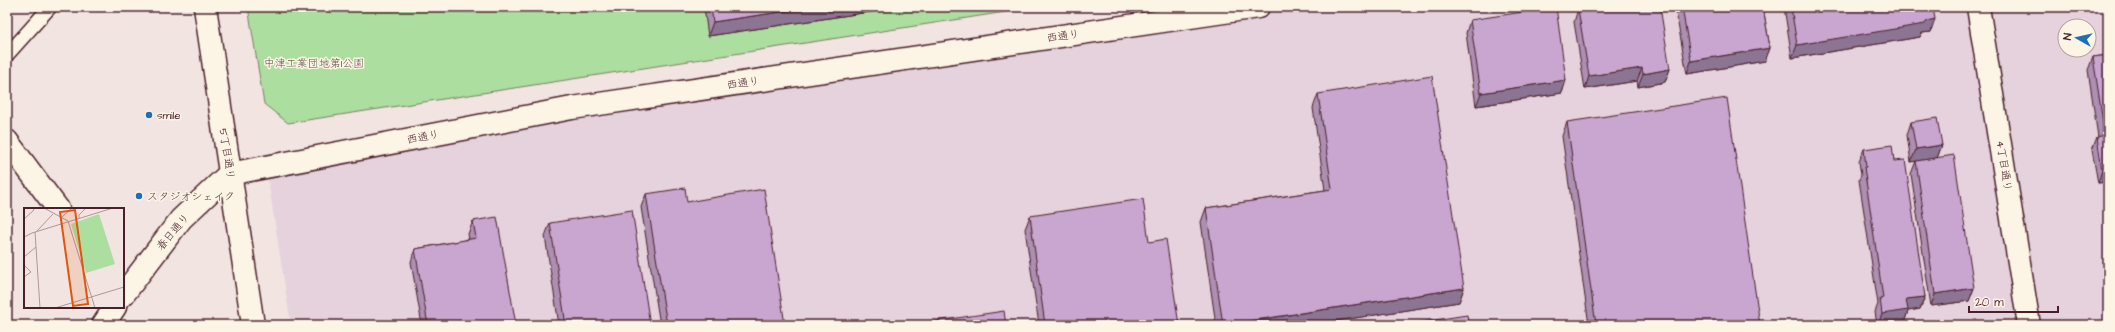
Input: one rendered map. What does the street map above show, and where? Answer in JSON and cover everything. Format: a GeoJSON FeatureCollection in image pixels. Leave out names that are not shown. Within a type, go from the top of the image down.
{"type":"FeatureCollection","features":[{"type":"Feature","properties":{"kind":"street","name":"5丁目通り"},"geometry":{"type":"LineString","coordinates":[[205,7],[229,174],[254,325]]}},
{"type":"Feature","properties":{"kind":"street","name":"西通り"},"geometry":{"type":"LineString","coordinates":[[229,174],[572,108],[1258,7]]}},
{"type":"Feature","properties":{"kind":"street","name":"4丁目通り"},"geometry":{"type":"LineString","coordinates":[[1978,7],[2029,325]]}},
{"type":"Feature","properties":{"kind":"street"},"geometry":{"type":"LineString","coordinates":[[7,141],[57,208]]}},
{"type":"Feature","properties":{"kind":"street","name":"春日通り"},"geometry":{"type":"LineString","coordinates":[[124,294],[180,219],[229,174]]}},
{"type":"Feature","properties":{"kind":"street"},"geometry":{"type":"LineString","coordinates":[[104,325],[114,308]]}},
{"type":"Feature","properties":{"kind":"lane"},"geometry":{"type":"LineString","coordinates":[[7,55],[50,7]]}},
{"type":"Feature","properties":{"kind":"shaded area"},"geometry":{"type":"Polygon","coordinates":[[[1273,7],[2108,7],[2108,325],[291,325],[266,167],[1273,7]]]}},
{"type":"Feature","properties":{"kind":"green space","name":"中津工業団地第1公園"},"geometry":{"type":"Polygon","coordinates":[[[248,7],[1038,7],[288,123],[264,104],[248,7]]]}},
{"type":"Feature","properties":{"kind":"building"},"geometry":{"type":"Polygon","coordinates":[[[711,7],[814,7],[713,22],[711,7]]]}},
{"type":"Feature","properties":{"kind":"building"},"geometry":{"type":"Polygon","coordinates":[[[1556,7],[1566,80],[1481,93],[1470,20],[1556,7]]]}},
{"type":"Feature","properties":{"kind":"building"},"geometry":{"type":"Polygon","coordinates":[[[1589,7],[1660,7],[1670,69],[1643,74],[1642,68],[1589,76],[1578,9],[1589,7]]]}},
{"type":"Feature","properties":{"kind":"building"},"geometry":{"type":"Polygon","coordinates":[[[1682,7],[1763,7],[1770,48],[1691,61],[1682,7]]]}},
{"type":"Feature","properties":{"kind":"building"},"geometry":{"type":"Polygon","coordinates":[[[1791,7],[1933,7],[1935,19],[1927,21],[1925,24],[1797,45],[1791,7]]]}},
{"type":"Feature","properties":{"kind":"building"},"geometry":{"type":"Polygon","coordinates":[[[2108,55],[2108,169],[2102,170],[2097,137],[2105,135],[2093,58],[2097,58],[2097,56],[2108,55]]]}},
{"type":"Feature","properties":{"kind":"building"},"geometry":{"type":"Polygon","coordinates":[[[1432,76],[1464,288],[1223,325],[1206,208],[1332,189],[1318,94],[1432,76]]]}},
{"type":"Feature","properties":{"kind":"building"},"geometry":{"type":"Polygon","coordinates":[[[1727,98],[1760,325],[1596,325],[1567,122],[1727,98]]]}},
{"type":"Feature","properties":{"kind":"building"},"geometry":{"type":"Polygon","coordinates":[[[1937,118],[1942,145],[1916,149],[1911,122],[1937,118]]]}},
{"type":"Feature","properties":{"kind":"building"},"geometry":{"type":"Polygon","coordinates":[[[1892,145],[1894,161],[1905,160],[1925,297],[1906,299],[1908,310],[1882,314],[1880,299],[1883,298],[1864,167],[1866,167],[1864,149],[1892,145]]]}},
{"type":"Feature","properties":{"kind":"building"},"geometry":{"type":"Polygon","coordinates":[[[1954,155],[1974,288],[1935,294],[1916,161],[1954,155]]]}},
{"type":"Feature","properties":{"kind":"building"},"geometry":{"type":"Polygon","coordinates":[[[685,188],[687,202],[764,189],[785,325],[667,325],[646,194],[685,188]]]}},
{"type":"Feature","properties":{"kind":"building"},"geometry":{"type":"Polygon","coordinates":[[[1143,199],[1149,242],[1166,239],[1179,325],[1045,325],[1030,216],[1143,199]]]}},
{"type":"Feature","properties":{"kind":"building"},"geometry":{"type":"Polygon","coordinates":[[[632,210],[650,325],[566,325],[550,223],[632,210]]]}},
{"type":"Feature","properties":{"kind":"building"},"geometry":{"type":"Polygon","coordinates":[[[497,217],[516,325],[428,325],[415,249],[476,238],[473,221],[497,217]]]}},
{"type":"Feature","properties":{"kind":"building"},"geometry":{"type":"Polygon","coordinates":[[[1004,311],[1006,325],[910,325],[1004,311]]]}},
{"type":"Feature","properties":{"kind":"building"},"geometry":{"type":"Polygon","coordinates":[[[1467,315],[1469,325],[1402,325],[1467,315]]]}},
{"type":"Feature","properties":{"kind":"building"},"geometry":{"type":"Polygon","coordinates":[[[1322,322],[1322,325],[1303,325],[1322,322]]]}},
{"type":"Feature","properties":{"kind":"place","name":"smile"},"geometry":{"type":"Point","coordinates":[149,115]}},
{"type":"Feature","properties":{"kind":"place","name":"スタジオシェイク"},"geometry":{"type":"Point","coordinates":[139,196]}}]}
